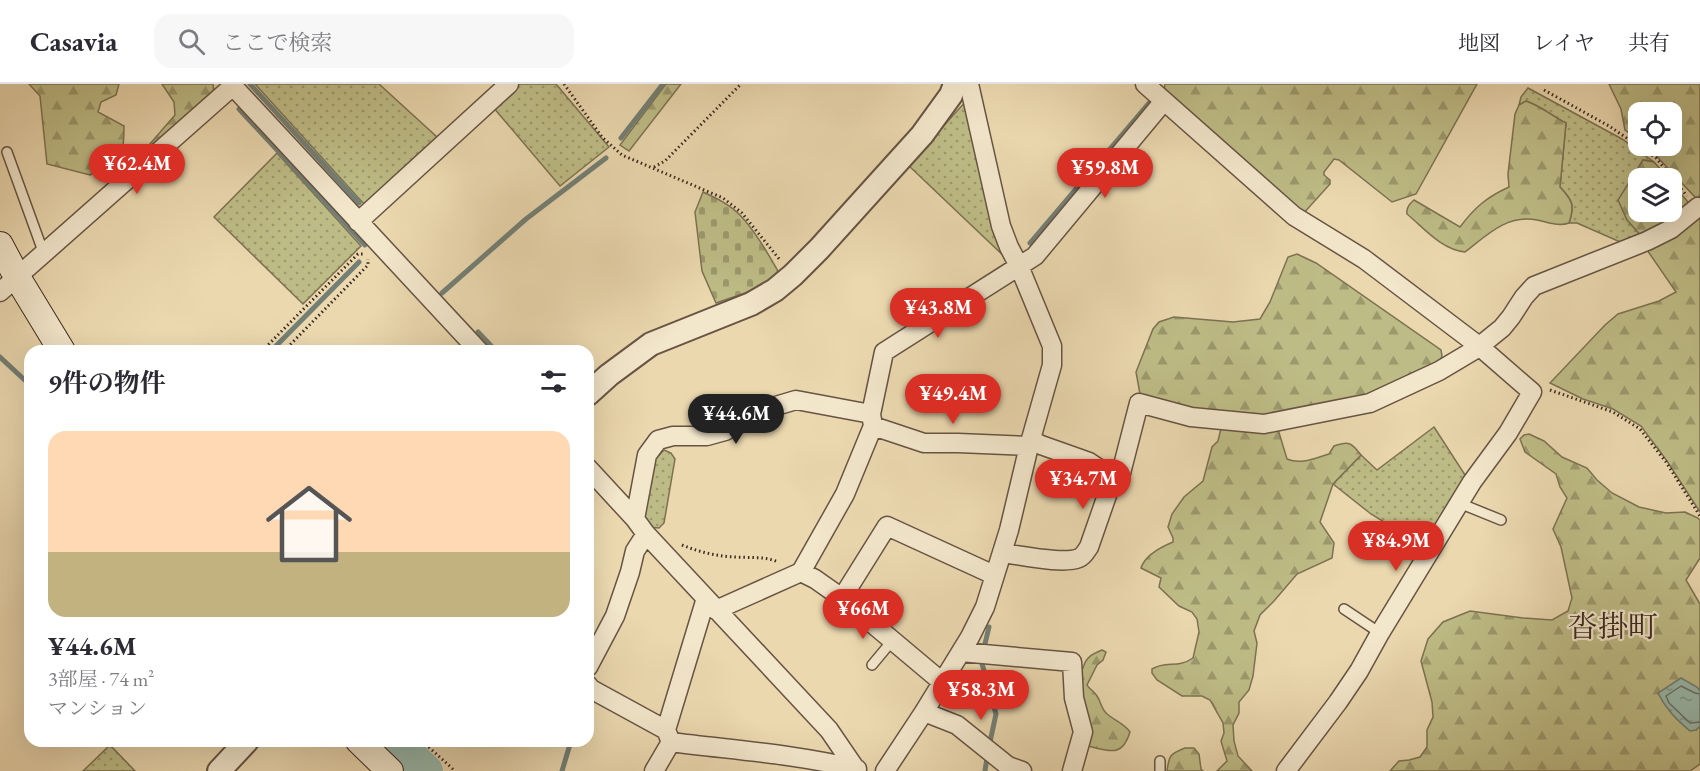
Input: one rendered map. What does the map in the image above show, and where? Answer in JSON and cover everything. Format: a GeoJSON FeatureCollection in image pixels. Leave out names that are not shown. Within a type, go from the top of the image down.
{"type":"FeatureCollection","features":[{"type":"Feature","properties":{"kind":"main road"},"geometry":{"type":"LineString","coordinates":[[0,245],[5,286],[57,345]]}},
{"type":"Feature","properties":{"kind":"main road"},"geometry":{"type":"LineString","coordinates":[[365,747],[390,771]]}},
{"type":"Feature","properties":{"kind":"street"},"geometry":{"type":"LineString","coordinates":[[358,222],[509,84]]}},
{"type":"Feature","properties":{"kind":"street"},"geometry":{"type":"LineString","coordinates":[[594,389],[651,344],[751,304],[775,290],[793,275],[922,135],[951,95],[955,84]]}},
{"type":"Feature","properties":{"kind":"street"},"geometry":{"type":"LineString","coordinates":[[885,771],[961,652],[985,607],[1019,493],[1030,443],[1052,365],[1052,346],[1001,226],[969,84]]}},
{"type":"Feature","properties":{"kind":"street"},"geometry":{"type":"LineString","coordinates":[[1145,84],[1294,216],[1364,259],[1479,346],[1532,392],[1508,433],[1472,482],[1359,671],[1286,771]]}},
{"type":"Feature","properties":{"kind":"street"},"geometry":{"type":"LineString","coordinates":[[5,286],[44,254],[232,85],[473,345]]}},
{"type":"Feature","properties":{"kind":"street"},"geometry":{"type":"LineString","coordinates":[[795,574],[845,494],[872,420],[884,352],[1035,256],[1164,101]]}},
{"type":"Feature","properties":{"kind":"street"},"geometry":{"type":"LineString","coordinates":[[635,519],[647,455],[658,440],[673,436],[706,436],[725,431],[769,408],[796,400],[872,420],[924,443],[1030,443],[1041,445],[1089,462],[1113,478],[1120,477],[1139,403],[1191,417],[1264,424],[1370,403],[1439,371],[1479,346],[1502,328],[1534,286],[1647,241],[1671,229],[1699,207]]}},
{"type":"Feature","properties":{"kind":"street"},"geometry":{"type":"LineString","coordinates":[[594,475],[828,730],[857,770]]}},
{"type":"Feature","properties":{"kind":"street"},"geometry":{"type":"LineString","coordinates":[[1002,553],[1060,560],[1082,557],[1089,547],[1113,478]]}},
{"type":"Feature","properties":{"kind":"street"},"geometry":{"type":"LineString","coordinates":[[842,598],[887,526],[994,575]]}},
{"type":"Feature","properties":{"kind":"street"},"geometry":{"type":"LineString","coordinates":[[594,655],[615,616],[635,551],[649,537]]}},
{"type":"Feature","properties":{"kind":"street"},"geometry":{"type":"LineString","coordinates":[[711,604],[795,574],[815,579],[842,598],[942,682]]}},
{"type":"Feature","properties":{"kind":"street"},"geometry":{"type":"LineString","coordinates":[[654,771],[668,736],[711,604]]}},
{"type":"Feature","properties":{"kind":"street"},"geometry":{"type":"LineString","coordinates":[[961,652],[1072,662],[1074,698],[1083,732],[1072,771]]}},
{"type":"Feature","properties":{"kind":"street"},"geometry":{"type":"LineString","coordinates":[[594,691],[668,736],[857,770]]}},
{"type":"Feature","properties":{"kind":"street"},"geometry":{"type":"LineString","coordinates":[[924,712],[957,725],[1008,766],[1022,771]]}},
{"type":"Feature","properties":{"kind":"street"},"geometry":{"type":"LineString","coordinates":[[219,771],[241,747]]}},
{"type":"Feature","properties":{"kind":"lane"},"geometry":{"type":"LineString","coordinates":[[7,153],[44,254]]}},
{"type":"Feature","properties":{"kind":"lane"},"geometry":{"type":"LineString","coordinates":[[1459,503],[1500,520]]}},
{"type":"Feature","properties":{"kind":"lane"},"geometry":{"type":"LineString","coordinates":[[1344,609],[1380,633]]}},
{"type":"Feature","properties":{"kind":"lane"},"geometry":{"type":"LineString","coordinates":[[872,665],[892,641]]}},
{"type":"Feature","properties":{"kind":"path"},"geometry":{"type":"LineString","coordinates":[[564,84],[602,137],[622,155],[723,198],[734,206],[793,275]]}},
{"type":"Feature","properties":{"kind":"path"},"geometry":{"type":"LineString","coordinates":[[652,167],[665,161],[741,84]]}},
{"type":"Feature","properties":{"kind":"path"},"geometry":{"type":"LineString","coordinates":[[1544,90],[1609,126],[1656,158],[1693,203],[1699,207]]}},
{"type":"Feature","properties":{"kind":"path"},"geometry":{"type":"LineString","coordinates":[[268,345],[358,254],[368,253],[368,265],[290,345]]}},
{"type":"Feature","properties":{"kind":"path"},"geometry":{"type":"LineString","coordinates":[[1532,392],[1544,388],[1613,412],[1640,429],[1666,462],[1700,516]]}},
{"type":"Feature","properties":{"kind":"path"},"geometry":{"type":"LineString","coordinates":[[649,537],[658,537],[697,551],[774,561],[795,574]]}},
{"type":"Feature","properties":{"kind":"path"},"geometry":{"type":"LineString","coordinates":[[429,747],[455,771]]}},
{"type":"Feature","properties":{"kind":"green space"},"geometry":{"type":"Polygon","coordinates":[[[29,84],[119,84],[116,95],[101,102],[98,112],[124,126],[123,147],[118,158],[90,175],[47,164],[40,96],[29,84]]]}},
{"type":"Feature","properties":{"kind":"green space"},"geometry":{"type":"Polygon","coordinates":[[[162,84],[213,84],[214,93],[151,148],[149,145],[175,115],[174,102],[162,84]]]}},
{"type":"Feature","properties":{"kind":"green space"},"geometry":{"type":"Polygon","coordinates":[[[255,84],[379,84],[437,137],[364,204],[255,84]]]}},
{"type":"Feature","properties":{"kind":"green space"},"geometry":{"type":"Polygon","coordinates":[[[517,84],[556,84],[609,147],[560,186],[493,107],[517,84]]]}},
{"type":"Feature","properties":{"kind":"green space"},"geometry":{"type":"Polygon","coordinates":[[[666,84],[681,84],[629,151],[620,145],[666,84]]]}},
{"type":"Feature","properties":{"kind":"green space"},"geometry":{"type":"Polygon","coordinates":[[[1165,84],[1477,84],[1416,194],[1392,202],[1339,160],[1334,159],[1324,172],[1330,184],[1302,215],[1164,90],[1165,84]]]}},
{"type":"Feature","properties":{"kind":"green space"},"geometry":{"type":"Polygon","coordinates":[[[1609,84],[1700,84],[1700,194],[1698,198],[1682,183],[1682,168],[1668,168],[1656,156],[1682,156],[1682,102],[1628,102],[1628,132],[1625,130],[1621,109],[1609,84]]]}},
{"type":"Feature","properties":{"kind":"green space"},"geometry":{"type":"Polygon","coordinates":[[[1528,88],[1622,139],[1628,143],[1628,156],[1646,156],[1654,162],[1643,160],[1638,168],[1628,168],[1628,185],[1619,200],[1628,214],[1628,222],[1633,222],[1644,239],[1627,245],[1577,223],[1569,223],[1572,204],[1560,187],[1566,123],[1526,101],[1519,105],[1521,97],[1528,88]]]}},
{"type":"Feature","properties":{"kind":"green space"},"geometry":{"type":"Polygon","coordinates":[[[967,100],[1008,260],[908,165],[967,100]]]}},
{"type":"Feature","properties":{"kind":"green space"},"geometry":{"type":"Polygon","coordinates":[[[1526,101],[1566,123],[1560,187],[1571,203],[1572,212],[1569,223],[1516,220],[1498,227],[1465,252],[1448,247],[1407,214],[1408,206],[1414,200],[1460,227],[1482,203],[1509,187],[1508,174],[1515,114],[1519,105],[1526,101]]]}},
{"type":"Feature","properties":{"kind":"green space"},"geometry":{"type":"Polygon","coordinates":[[[277,153],[361,246],[303,304],[214,217],[277,153]]]}},
{"type":"Feature","properties":{"kind":"green space"},"geometry":{"type":"Polygon","coordinates":[[[1643,160],[1654,162],[1659,168],[1638,168],[1643,160]]]}},
{"type":"Feature","properties":{"kind":"green space"},"geometry":{"type":"Polygon","coordinates":[[[1628,184],[1628,221],[1627,220],[1618,200],[1628,184]]]}},
{"type":"Feature","properties":{"kind":"green space"},"geometry":{"type":"Polygon","coordinates":[[[703,192],[727,204],[740,215],[756,235],[778,271],[768,282],[751,291],[716,303],[702,271],[695,212],[703,192]]]}},
{"type":"Feature","properties":{"kind":"green space"},"geometry":{"type":"Polygon","coordinates":[[[1682,195],[1688,202],[1688,211],[1682,215],[1682,195]]]}},
{"type":"Feature","properties":{"kind":"green space"},"geometry":{"type":"Polygon","coordinates":[[[1700,215],[1700,512],[1641,426],[1613,409],[1583,399],[1550,383],[1618,314],[1659,301],[1676,292],[1645,247],[1700,215]]]}},
{"type":"Feature","properties":{"kind":"green space"},"geometry":{"type":"Polygon","coordinates":[[[1629,222],[1671,222],[1644,239],[1629,222]]]}},
{"type":"Feature","properties":{"kind":"green space"},"geometry":{"type":"Polygon","coordinates":[[[1297,254],[1316,263],[1441,350],[1442,356],[1438,364],[1368,398],[1265,418],[1195,411],[1143,399],[1136,372],[1153,329],[1159,322],[1174,317],[1233,322],[1260,319],[1270,302],[1288,257],[1297,254]]]}},
{"type":"Feature","properties":{"kind":"green space"},"geometry":{"type":"Polygon","coordinates":[[[1222,424],[1277,426],[1287,459],[1292,461],[1308,460],[1329,454],[1334,446],[1343,443],[1352,445],[1361,455],[1333,484],[1320,522],[1334,543],[1332,558],[1297,574],[1260,615],[1254,631],[1257,643],[1253,676],[1249,690],[1239,702],[1239,713],[1233,725],[1238,756],[1252,771],[1217,771],[1227,761],[1221,741],[1224,733],[1223,723],[1210,700],[1202,696],[1182,696],[1157,680],[1152,673],[1152,669],[1157,666],[1182,663],[1193,658],[1199,632],[1197,619],[1192,612],[1179,606],[1159,587],[1161,578],[1141,568],[1150,555],[1173,542],[1168,527],[1172,514],[1184,497],[1203,481],[1212,447],[1218,441],[1222,424]]]}},
{"type":"Feature","properties":{"kind":"green space"},"geometry":{"type":"Polygon","coordinates":[[[1434,427],[1467,478],[1424,547],[1371,514],[1333,484],[1361,455],[1377,470],[1434,427]]]}},
{"type":"Feature","properties":{"kind":"green space"},"geometry":{"type":"Polygon","coordinates":[[[1529,434],[1544,441],[1562,457],[1587,468],[1612,493],[1639,507],[1666,513],[1685,512],[1700,520],[1700,558],[1686,580],[1700,604],[1700,691],[1696,687],[1658,693],[1664,704],[1689,730],[1696,730],[1700,726],[1700,764],[1690,771],[1390,771],[1399,761],[1420,757],[1427,747],[1427,730],[1433,717],[1432,702],[1421,661],[1428,639],[1443,622],[1470,611],[1552,620],[1568,611],[1572,598],[1561,547],[1553,529],[1567,498],[1556,474],[1525,452],[1520,439],[1529,434]]]}},
{"type":"Feature","properties":{"kind":"green space"},"geometry":{"type":"Polygon","coordinates":[[[664,450],[671,453],[675,459],[664,523],[659,528],[648,527],[644,518],[654,460],[664,450]]]}},
{"type":"Feature","properties":{"kind":"green space"},"geometry":{"type":"Polygon","coordinates":[[[1102,650],[1106,652],[1103,660],[1097,665],[1087,685],[1097,696],[1106,713],[1130,732],[1123,746],[1113,751],[1087,746],[1076,667],[1083,668],[1090,656],[1102,650]]]}},
{"type":"Feature","properties":{"kind":"green space"},"geometry":{"type":"Polygon","coordinates":[[[108,747],[112,747],[135,771],[83,771],[108,747]]]}},
{"type":"Feature","properties":{"kind":"green space"},"geometry":{"type":"Polygon","coordinates":[[[1185,748],[1194,748],[1199,754],[1203,771],[1167,771],[1171,756],[1185,748]]]}},
{"type":"Feature","properties":{"kind":"water"},"geometry":{"type":"Polygon","coordinates":[[[1681,678],[1700,691],[1700,726],[1696,730],[1690,731],[1680,722],[1658,693],[1681,678]]]}},
{"type":"Feature","properties":{"kind":"waterway"},"geometry":{"type":"LineString","coordinates":[[250,84],[359,203]]}},
{"type":"Feature","properties":{"kind":"waterway"},"geometry":{"type":"LineString","coordinates":[[621,138],[663,84]]}},
{"type":"Feature","properties":{"kind":"waterway"},"geometry":{"type":"LineString","coordinates":[[1030,243],[1149,103]]}},
{"type":"Feature","properties":{"kind":"waterway"},"geometry":{"type":"LineString","coordinates":[[239,109],[365,245]]}},
{"type":"Feature","properties":{"kind":"waterway"},"geometry":{"type":"LineString","coordinates":[[442,293],[526,219],[606,158]]}},
{"type":"Feature","properties":{"kind":"waterway"},"geometry":{"type":"LineString","coordinates":[[277,345],[359,262]]}},
{"type":"Feature","properties":{"kind":"waterway"},"geometry":{"type":"LineString","coordinates":[[478,332],[490,345]]}},
{"type":"Feature","properties":{"kind":"waterway"},"geometry":{"type":"LineString","coordinates":[[0,357],[24,379]]}},
{"type":"Feature","properties":{"kind":"waterway"},"geometry":{"type":"LineString","coordinates":[[984,648],[989,627]]}},
{"type":"Feature","properties":{"kind":"waterway"},"geometry":{"type":"LineString","coordinates":[[981,660],[996,714],[990,742]]}},
{"type":"Feature","properties":{"kind":"waterway"},"geometry":{"type":"LineString","coordinates":[[402,747],[427,771]]}},
{"type":"Feature","properties":{"kind":"waterway"},"geometry":{"type":"LineString","coordinates":[[562,771],[569,747]]}},
{"type":"Feature","properties":{"kind":"waterway"},"geometry":{"type":"LineString","coordinates":[[985,771],[987,758]]}},
{"type":"Feature","properties":{"kind":"district","name":"沓掛町"},"geometry":{"type":"Point","coordinates":[1613,627]}}]}
